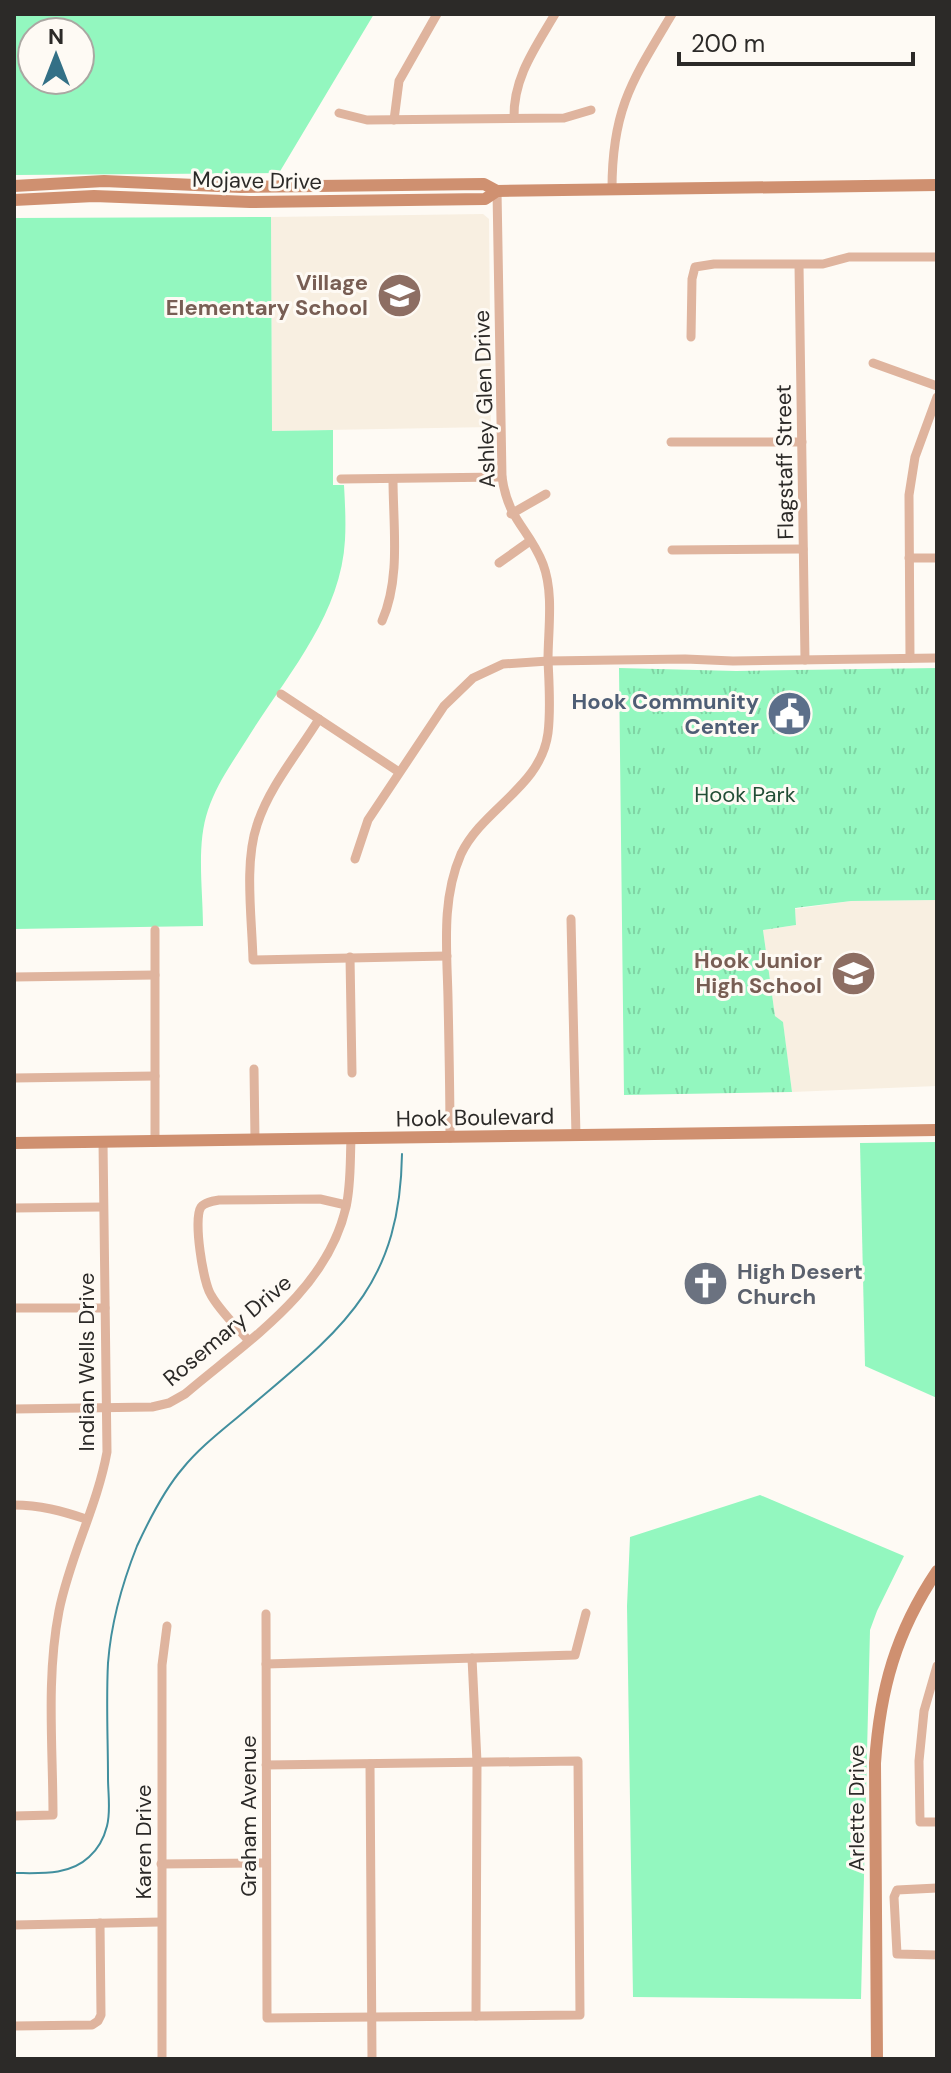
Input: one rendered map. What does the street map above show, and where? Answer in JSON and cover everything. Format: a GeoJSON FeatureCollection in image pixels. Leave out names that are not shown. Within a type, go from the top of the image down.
{"type":"FeatureCollection","features":[{"type":"Feature","properties":{"kind":"main road","name":"Mojave Drive"},"geometry":{"type":"LineString","coordinates":[[14,186],[104,181],[241,187],[484,184],[497,191],[937,185]]}},
{"type":"Feature","properties":{"kind":"main road","name":"Mojave Drive"},"geometry":{"type":"LineString","coordinates":[[14,200],[94,196],[250,202],[485,199],[497,191]]}},
{"type":"Feature","properties":{"kind":"main road","name":"Hook Boulevard"},"geometry":{"type":"LineString","coordinates":[[14,1143],[937,1130]]}},
{"type":"Feature","properties":{"kind":"main road","name":"Arlette Drive"},"geometry":{"type":"LineString","coordinates":[[877,2059],[877,1725],[883,1688],[898,1641],[918,1598],[937,1571]]}},
{"type":"Feature","properties":{"kind":"street"},"geometry":{"type":"LineString","coordinates":[[394,120],[399,81],[437,14]]}},
{"type":"Feature","properties":{"kind":"street"},"geometry":{"type":"LineString","coordinates":[[514,118],[514,98],[519,77],[555,14]]}},
{"type":"Feature","properties":{"kind":"street"},"geometry":{"type":"LineString","coordinates":[[612,189],[615,132],[623,102],[672,14]]}},
{"type":"Feature","properties":{"kind":"street"},"geometry":{"type":"LineString","coordinates":[[339,113],[367,120],[564,118],[591,110]]}},
{"type":"Feature","properties":{"kind":"street","name":"Ashley Glen Drive"},"geometry":{"type":"LineString","coordinates":[[450,1138],[448,900],[461,855],[476,829],[524,783],[536,767],[544,750],[549,722],[548,588],[543,564],[511,514],[502,477],[497,191]]}},
{"type":"Feature","properties":{"kind":"street"},"geometry":{"type":"LineString","coordinates":[[691,337],[695,267],[714,264],[823,264],[849,257],[937,257]]}},
{"type":"Feature","properties":{"kind":"street","name":"Flagstaff Street"},"geometry":{"type":"LineString","coordinates":[[799,265],[805,660]]}},
{"type":"Feature","properties":{"kind":"street"},"geometry":{"type":"LineString","coordinates":[[873,363],[937,386]]}},
{"type":"Feature","properties":{"kind":"street"},"geometry":{"type":"LineString","coordinates":[[910,658],[911,478],[915,457],[937,397]]}},
{"type":"Feature","properties":{"kind":"street"},"geometry":{"type":"LineString","coordinates":[[671,442],[802,442]]}},
{"type":"Feature","properties":{"kind":"street"},"geometry":{"type":"LineString","coordinates":[[341,479],[502,477]]}},
{"type":"Feature","properties":{"kind":"street"},"geometry":{"type":"LineString","coordinates":[[382,621],[390,603],[394,581],[393,479]]}},
{"type":"Feature","properties":{"kind":"street"},"geometry":{"type":"LineString","coordinates":[[511,514],[546,494]]}},
{"type":"Feature","properties":{"kind":"street"},"geometry":{"type":"LineString","coordinates":[[499,563],[530,541]]}},
{"type":"Feature","properties":{"kind":"street"},"geometry":{"type":"LineString","coordinates":[[672,550],[803,549]]}},
{"type":"Feature","properties":{"kind":"street"},"geometry":{"type":"LineString","coordinates":[[909,558],[937,558]]}},
{"type":"Feature","properties":{"kind":"street"},"geometry":{"type":"LineString","coordinates":[[355,859],[368,820],[444,706],[473,678],[503,664],[937,658]]}},
{"type":"Feature","properties":{"kind":"street"},"geometry":{"type":"LineString","coordinates":[[281,694],[399,772]]}},
{"type":"Feature","properties":{"kind":"street"},"geometry":{"type":"LineString","coordinates":[[319,719],[265,803],[256,826],[251,857],[253,960],[447,956]]}},
{"type":"Feature","properties":{"kind":"street"},"geometry":{"type":"LineString","coordinates":[[571,919],[576,1136]]}},
{"type":"Feature","properties":{"kind":"street"},"geometry":{"type":"LineString","coordinates":[[155,930],[155,1142]]}},
{"type":"Feature","properties":{"kind":"street"},"geometry":{"type":"LineString","coordinates":[[350,957],[352,1073]]}},
{"type":"Feature","properties":{"kind":"street"},"geometry":{"type":"LineString","coordinates":[[14,977],[155,975]]}},
{"type":"Feature","properties":{"kind":"street"},"geometry":{"type":"LineString","coordinates":[[254,1069],[255,1140]]}},
{"type":"Feature","properties":{"kind":"street"},"geometry":{"type":"LineString","coordinates":[[14,1078],[155,1076]]}},
{"type":"Feature","properties":{"kind":"street","name":"Rosemary Drive"},"geometry":{"type":"LineString","coordinates":[[14,1409],[152,1407],[169,1403],[185,1394],[294,1300],[318,1272],[331,1249],[346,1205],[351,1139]]}},
{"type":"Feature","properties":{"kind":"street","name":"Indian Wells Drive"},"geometry":{"type":"LineString","coordinates":[[14,1816],[53,1815],[52,1657],[71,1562],[101,1486],[107,1452],[103,1142]]}},
{"type":"Feature","properties":{"kind":"street"},"geometry":{"type":"LineString","coordinates":[[248,1340],[211,1296],[204,1280],[200,1260],[199,1215],[202,1207],[219,1200],[320,1199],[346,1205]]}},
{"type":"Feature","properties":{"kind":"street"},"geometry":{"type":"LineString","coordinates":[[14,1208],[103,1207]]}},
{"type":"Feature","properties":{"kind":"street"},"geometry":{"type":"LineString","coordinates":[[14,1308],[105,1308]]}},
{"type":"Feature","properties":{"kind":"street"},"geometry":{"type":"LineString","coordinates":[[14,1505],[56,1509],[86,1519]]}},
{"type":"Feature","properties":{"kind":"street"},"geometry":{"type":"LineString","coordinates":[[266,1664],[575,1655],[586,1613]]}},
{"type":"Feature","properties":{"kind":"street","name":"Graham Avenue"},"geometry":{"type":"LineString","coordinates":[[266,1614],[267,2018],[372,2017]]}},
{"type":"Feature","properties":{"kind":"street","name":"Karen Drive"},"geometry":{"type":"LineString","coordinates":[[162,2059],[162,1665],[167,1626]]}},
{"type":"Feature","properties":{"kind":"street"},"geometry":{"type":"LineString","coordinates":[[472,1658],[477,1762],[476,2016]]}},
{"type":"Feature","properties":{"kind":"street"},"geometry":{"type":"LineString","coordinates":[[937,1666],[924,1711],[919,1761],[920,1822],[937,1822]]}},
{"type":"Feature","properties":{"kind":"street"},"geometry":{"type":"LineString","coordinates":[[266,1765],[578,1761],[580,2015],[372,2017]]}},
{"type":"Feature","properties":{"kind":"street"},"geometry":{"type":"LineString","coordinates":[[370,1764],[372,2059]]}},
{"type":"Feature","properties":{"kind":"street"},"geometry":{"type":"LineString","coordinates":[[161,1864],[266,1863]]}},
{"type":"Feature","properties":{"kind":"street"},"geometry":{"type":"LineString","coordinates":[[937,1888],[897,1890],[894,1897],[897,1954],[937,1955]]}},
{"type":"Feature","properties":{"kind":"street"},"geometry":{"type":"LineString","coordinates":[[14,1925],[161,1922]]}},
{"type":"Feature","properties":{"kind":"street"},"geometry":{"type":"LineString","coordinates":[[14,2026],[92,2025],[98,2021],[101,2015],[100,1923]]}},
{"type":"Feature","properties":{"kind":"shaded area"},"geometry":{"type":"Polygon","coordinates":[[[483,214],[489,219],[491,427],[272,431],[271,217],[483,214]]]}},
{"type":"Feature","properties":{"kind":"shaded area","name":"Hook Junior High School"},"geometry":{"type":"Polygon","coordinates":[[[937,900],[937,1086],[792,1092],[783,1023],[775,1016],[763,930],[796,925],[795,909],[851,901],[937,900]]]}},
{"type":"Feature","properties":{"kind":"green space"},"geometry":{"type":"Polygon","coordinates":[[[14,14],[374,14],[279,173],[14,175],[14,14]]]}},
{"type":"Feature","properties":{"kind":"green space"},"geometry":{"type":"Polygon","coordinates":[[[271,217],[272,431],[333,430],[333,485],[344,485],[345,519],[345,540],[334,594],[310,643],[232,763],[212,800],[202,838],[203,926],[14,929],[14,218],[271,217]]]}},
{"type":"Feature","properties":{"kind":"green space","name":"Hook Park"},"geometry":{"type":"Polygon","coordinates":[[[619,668],[736,671],[937,668],[937,900],[851,901],[795,908],[796,925],[763,930],[775,1016],[783,1022],[792,1092],[624,1095],[619,668]]]}},
{"type":"Feature","properties":{"kind":"green space"},"geometry":{"type":"Polygon","coordinates":[[[937,1142],[937,1398],[865,1366],[860,1143],[937,1142]]]}},
{"type":"Feature","properties":{"kind":"green space"},"geometry":{"type":"Polygon","coordinates":[[[760,1495],[904,1556],[870,1630],[861,1999],[633,1997],[627,1606],[630,1537],[760,1495]]]}},
{"type":"Feature","properties":{"kind":"waterway"},"geometry":{"type":"LineString","coordinates":[[14,1873],[72,1868],[89,1857],[100,1843],[109,1814],[109,1648],[118,1604],[137,1546],[163,1495],[190,1460],[309,1356],[358,1303],[376,1274],[390,1240],[399,1201],[402,1154]]}},
{"type":"Feature","properties":{"kind":"place","name":"Village Elementary School"},"geometry":{"type":"Point","coordinates":[399,295]}},
{"type":"Feature","properties":{"kind":"place","name":"Hook Community Center"},"geometry":{"type":"Point","coordinates":[790,714]}},
{"type":"Feature","properties":{"kind":"place","name":"Hook Junior High School"},"geometry":{"type":"Point","coordinates":[853,973]}},
{"type":"Feature","properties":{"kind":"place","name":"High Desert Church"},"geometry":{"type":"Point","coordinates":[706,1284]}}]}
